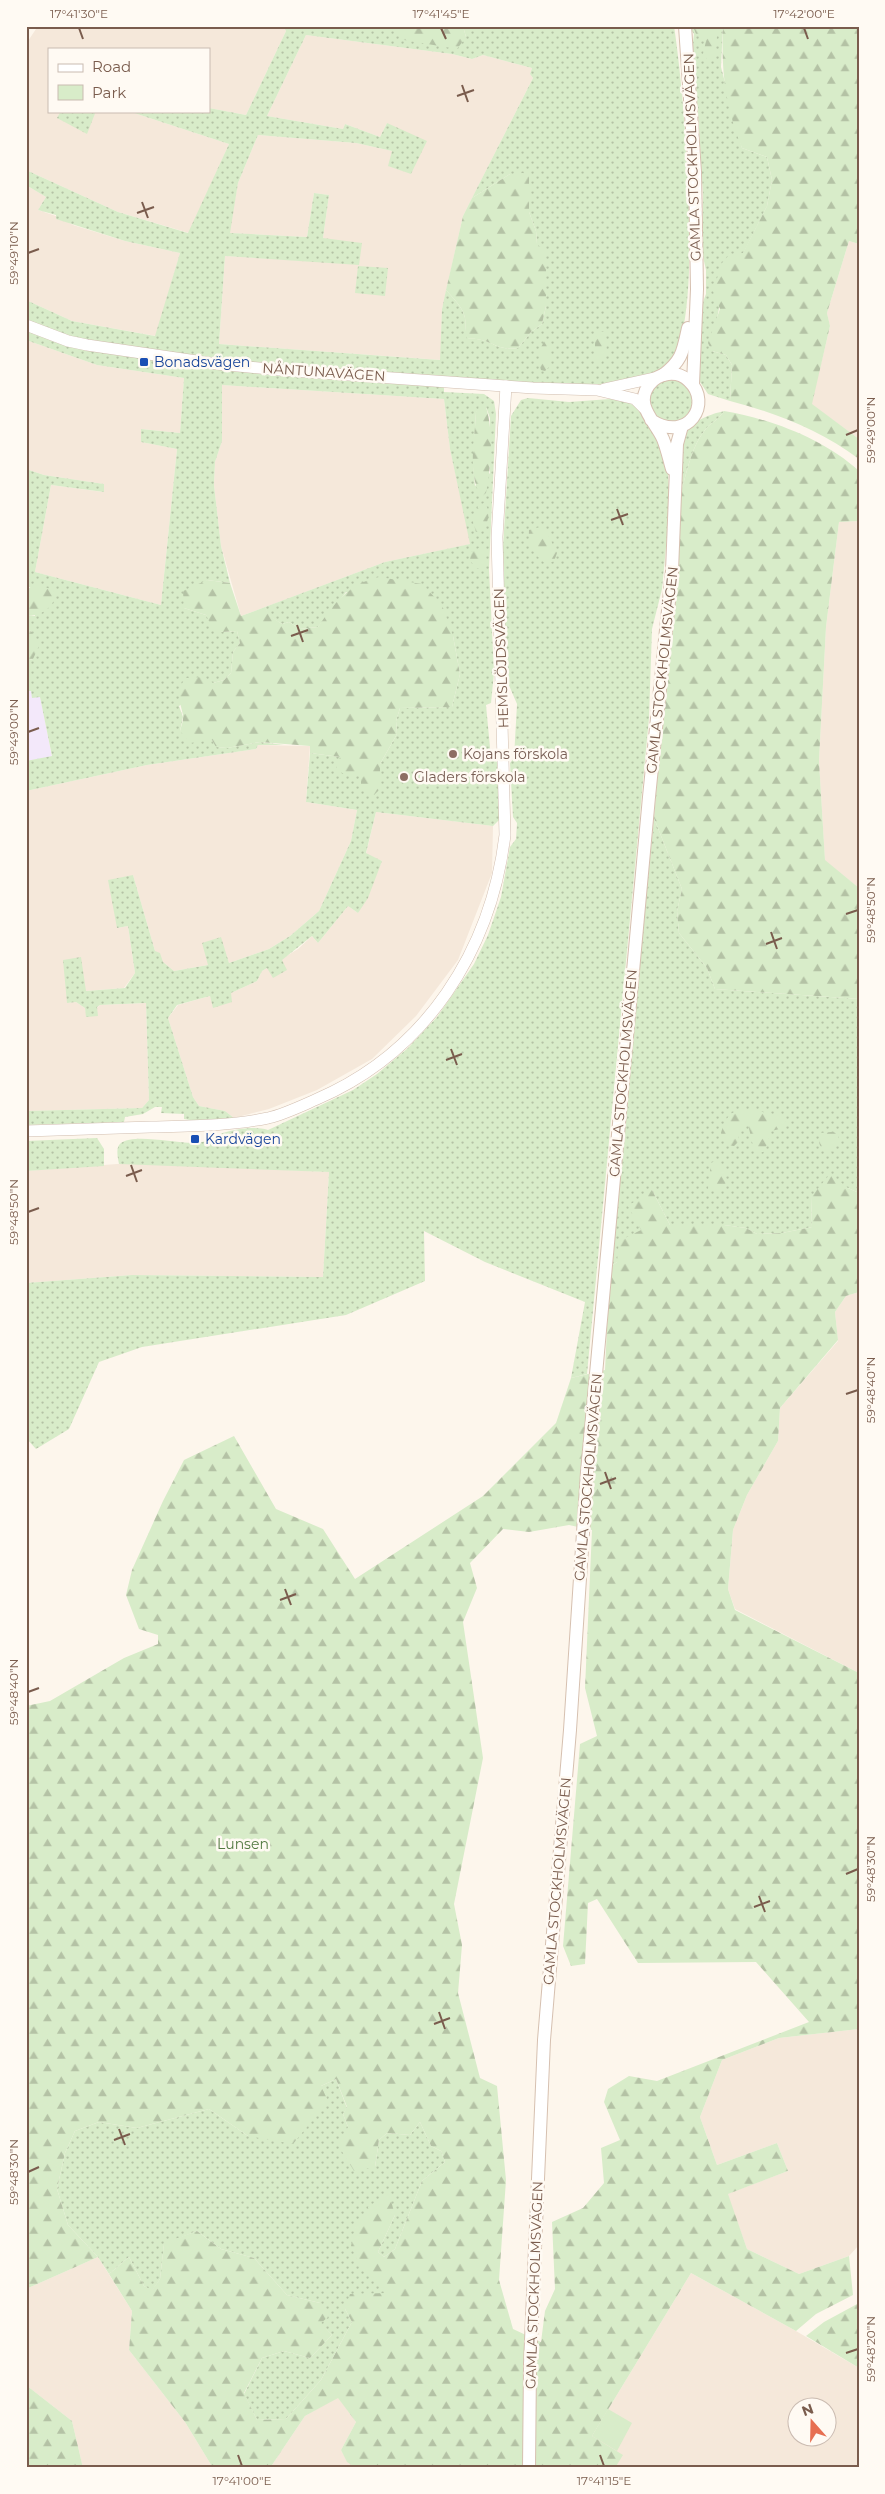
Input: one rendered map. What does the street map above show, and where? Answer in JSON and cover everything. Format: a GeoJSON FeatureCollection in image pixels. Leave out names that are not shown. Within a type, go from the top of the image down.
{"type":"FeatureCollection","features":[{"type":"Feature","properties":{"kind":"main road","name":"GAMLA STOCKHOLMSVÄGEN"},"geometry":{"type":"LineString","coordinates":[[685,26],[695,172],[697,289],[693,384]]}},
{"type":"Feature","properties":{"kind":"main road","name":"GAMLA STOCKHOLMSVÄGEN"},"geometry":{"type":"LineString","coordinates":[[659,377],[677,365],[682,354],[697,289]]}},
{"type":"Feature","properties":{"kind":"main road"},"geometry":{"type":"LineString","coordinates":[[679,375],[693,384],[698,395],[697,410],[692,419],[682,426],[672,428],[662,427],[651,420],[644,408],[646,389],[659,377],[679,375]]}},
{"type":"Feature","properties":{"kind":"main road","name":"GAMLA STOCKHOLMSVÄGEN"},"geometry":{"type":"LineString","coordinates":[[651,420],[663,440],[677,488]]}},
{"type":"Feature","properties":{"kind":"main road","name":"GAMLA STOCKHOLMSVÄGEN"},"geometry":{"type":"LineString","coordinates":[[529,2468],[530,2364],[544,2040],[570,1730],[587,1472],[649,797],[672,571],[677,488],[677,444],[682,426]]}},
{"type":"Feature","properties":{"kind":"street","name":"NÅNTUNAVÄGEN"},"geometry":{"type":"LineString","coordinates":[[26,325],[68,341],[217,364],[506,386],[597,390],[636,399],[644,408]]}},
{"type":"Feature","properties":{"kind":"street","name":"NÅNTUNAVÄGEN"},"geometry":{"type":"LineString","coordinates":[[597,390],[659,377]]}},
{"type":"Feature","properties":{"kind":"street","name":"HEMSLÖJDSVÄGEN"},"geometry":{"type":"LineString","coordinates":[[26,1131],[204,1126],[244,1122],[290,1111],[336,1091],[366,1073],[415,1033],[458,977],[473,951],[494,897],[501,867],[505,835],[497,537],[506,386]]}},
{"type":"Feature","properties":{"kind":"shaded area"},"geometry":{"type":"Polygon","coordinates":[[[38,26],[283,26],[286,31],[246,115],[210,108],[210,48],[48,48],[48,112],[131,112],[229,144],[189,233],[118,212],[26,170],[26,44],[38,26]]]}},
{"type":"Feature","properties":{"kind":"shaded area"},"geometry":{"type":"Polygon","coordinates":[[[306,35],[452,54],[472,59],[483,55],[532,68],[530,74],[533,78],[463,216],[442,309],[441,360],[219,344],[225,256],[359,264],[323,238],[329,195],[314,193],[307,237],[229,233],[238,183],[258,135],[356,143],[392,151],[387,123],[380,137],[345,124],[343,129],[267,116],[306,35]]]}},
{"type":"Feature","properties":{"kind":"shaded area"},"geometry":{"type":"Polygon","coordinates":[[[26,185],[46,197],[38,210],[56,216],[73,225],[125,241],[180,253],[156,336],[72,321],[26,300],[26,185]]]}},
{"type":"Feature","properties":{"kind":"shaded area"},"geometry":{"type":"Polygon","coordinates":[[[849,241],[859,244],[859,439],[811,404],[830,327],[827,313],[849,241]]]}},
{"type":"Feature","properties":{"kind":"shaded area"},"geometry":{"type":"Polygon","coordinates":[[[26,340],[97,365],[184,378],[180,433],[142,429],[141,442],[177,449],[161,605],[35,572],[51,485],[103,492],[104,484],[44,475],[26,469],[26,340]]]}},
{"type":"Feature","properties":{"kind":"shaded area"},"geometry":{"type":"Polygon","coordinates":[[[222,385],[444,399],[450,449],[471,544],[385,562],[241,616],[221,546],[214,485],[215,462],[222,441],[222,385]]]}},
{"type":"Feature","properties":{"kind":"shaded area"},"geometry":{"type":"Polygon","coordinates":[[[859,521],[859,888],[825,861],[819,761],[826,627],[839,522],[859,521]]]}},
{"type":"Feature","properties":{"kind":"shaded area"},"geometry":{"type":"Polygon","coordinates":[[[26,691],[31,691],[40,696],[52,757],[26,761],[26,691]]]}},
{"type":"Feature","properties":{"kind":"shaded area"},"geometry":{"type":"Polygon","coordinates":[[[258,745],[310,746],[306,802],[357,810],[351,841],[319,911],[290,936],[269,949],[229,963],[220,937],[208,965],[174,971],[163,962],[155,951],[133,875],[117,928],[128,926],[135,973],[124,988],[86,991],[68,1003],[76,1002],[85,1008],[87,1017],[100,1005],[146,1003],[149,1100],[142,1108],[26,1111],[26,791],[147,765],[256,749],[258,745]]]}},
{"type":"Feature","properties":{"kind":"shaded area"},"geometry":{"type":"Polygon","coordinates":[[[376,812],[493,826],[492,873],[458,960],[416,1016],[372,1059],[317,1090],[269,1109],[234,1118],[225,1111],[199,1106],[193,1097],[168,1018],[178,1005],[210,996],[214,1007],[231,993],[257,981],[262,971],[298,949],[312,936],[318,943],[348,906],[358,913],[382,861],[366,854],[376,812]]]}},
{"type":"Feature","properties":{"kind":"shaded area"},"geometry":{"type":"Polygon","coordinates":[[[130,1163],[329,1172],[323,1277],[132,1275],[26,1283],[26,1171],[130,1163]]]}},
{"type":"Feature","properties":{"kind":"shaded area"},"geometry":{"type":"Polygon","coordinates":[[[859,1292],[859,1673],[735,1609],[728,1589],[733,1530],[747,1495],[778,1441],[780,1408],[838,1341],[835,1312],[846,1296],[859,1292]]]}},
{"type":"Feature","properties":{"kind":"shaded area"},"geometry":{"type":"Polygon","coordinates":[[[859,2029],[859,2245],[849,2256],[799,2274],[747,2249],[727,2194],[788,2171],[777,2143],[717,2165],[700,2117],[722,2060],[779,2038],[859,2029]]]}},
{"type":"Feature","properties":{"kind":"shaded area"},"geometry":{"type":"Polygon","coordinates":[[[98,2257],[132,2311],[129,2350],[185,2422],[213,2468],[83,2468],[72,2421],[26,2385],[26,2289],[98,2257]]]}},
{"type":"Feature","properties":{"kind":"shaded area"},"geometry":{"type":"Polygon","coordinates":[[[691,2273],[859,2368],[859,2468],[615,2468],[592,2436],[691,2273]]]}},
{"type":"Feature","properties":{"kind":"shaded area"},"geometry":{"type":"Polygon","coordinates":[[[338,2397],[356,2422],[341,2450],[347,2461],[356,2468],[270,2468],[305,2416],[338,2397]]]}},
{"type":"Feature","properties":{"kind":"green space"},"geometry":{"type":"Polygon","coordinates":[[[283,26],[400,26],[397,33],[466,37],[463,26],[674,26],[682,98],[689,203],[687,305],[680,343],[666,368],[620,382],[595,385],[545,386],[444,377],[444,392],[484,394],[494,401],[496,414],[489,569],[494,673],[491,703],[486,705],[491,758],[499,763],[500,819],[493,826],[376,812],[366,853],[382,861],[368,898],[358,913],[348,906],[318,943],[312,936],[282,960],[287,970],[273,978],[267,968],[262,971],[257,981],[231,993],[232,1002],[213,1008],[210,996],[177,1005],[168,1018],[193,1097],[199,1106],[225,1111],[234,1118],[202,1122],[184,1119],[184,1114],[161,1113],[162,1107],[155,1107],[143,1114],[125,1117],[124,1122],[26,1125],[26,1111],[142,1108],[149,1100],[146,1003],[100,1005],[97,1007],[98,1016],[86,1017],[85,1008],[76,1002],[67,1003],[63,960],[81,957],[86,991],[125,988],[135,973],[128,926],[117,928],[108,880],[133,875],[155,951],[160,953],[163,962],[174,971],[208,965],[202,943],[221,937],[229,963],[269,949],[290,936],[319,911],[351,841],[357,810],[306,802],[310,753],[340,757],[361,775],[361,786],[380,789],[380,764],[397,734],[396,721],[400,708],[452,707],[460,674],[453,636],[346,592],[318,627],[300,629],[289,622],[282,624],[269,616],[265,607],[385,562],[470,544],[450,449],[444,399],[222,385],[222,441],[215,462],[214,485],[221,546],[230,583],[207,580],[184,608],[206,615],[222,632],[237,631],[240,643],[233,652],[231,673],[224,680],[213,683],[179,706],[183,717],[180,731],[212,740],[217,747],[227,748],[260,742],[284,745],[258,745],[256,749],[147,765],[26,791],[26,761],[52,756],[40,697],[32,698],[31,691],[26,691],[26,661],[33,659],[32,632],[26,628],[26,616],[35,616],[30,587],[26,589],[26,469],[44,475],[104,484],[104,492],[51,485],[35,572],[161,605],[177,449],[141,442],[141,429],[180,433],[184,378],[97,365],[26,340],[26,300],[72,321],[155,336],[180,253],[125,241],[56,219],[56,215],[38,210],[46,197],[26,185],[26,170],[118,212],[188,233],[229,144],[131,112],[210,112],[210,108],[246,115],[286,31],[283,26]],[[306,35],[267,116],[343,129],[345,124],[380,137],[387,123],[427,141],[411,174],[388,166],[392,151],[356,143],[258,135],[238,183],[230,233],[307,237],[314,193],[329,195],[323,238],[362,243],[359,265],[225,256],[219,344],[440,360],[442,309],[446,290],[462,310],[468,339],[482,340],[504,348],[518,348],[531,332],[542,324],[546,306],[546,253],[537,245],[536,231],[529,212],[529,177],[510,174],[472,198],[533,78],[530,74],[532,68],[483,55],[472,59],[452,54],[306,35]],[[486,407],[476,412],[473,464],[475,486],[490,473],[490,418],[486,407]]]}},
{"type":"Feature","properties":{"kind":"green space"},"geometry":{"type":"Polygon","coordinates":[[[400,26],[463,26],[466,37],[457,49],[404,40],[396,33],[400,26]]]}},
{"type":"Feature","properties":{"kind":"green space"},"geometry":{"type":"Polygon","coordinates":[[[689,26],[723,26],[721,67],[742,148],[767,157],[772,180],[767,206],[743,254],[730,254],[718,315],[712,351],[726,355],[732,365],[730,401],[708,394],[698,379],[700,310],[706,294],[706,270],[702,252],[703,195],[692,50],[694,34],[689,26]]]}},
{"type":"Feature","properties":{"kind":"green space"},"geometry":{"type":"Polygon","coordinates":[[[693,26],[714,26],[717,36],[715,56],[708,60],[703,54],[706,41],[696,34],[693,26]]]}},
{"type":"Feature","properties":{"kind":"green space"},"geometry":{"type":"Polygon","coordinates":[[[723,26],[859,26],[859,244],[849,241],[827,313],[830,326],[812,404],[859,439],[859,459],[813,431],[781,417],[730,401],[732,365],[726,355],[712,351],[708,343],[720,309],[713,291],[722,263],[730,254],[743,253],[767,206],[772,180],[767,157],[742,148],[736,132],[725,88],[723,26]]]}},
{"type":"Feature","properties":{"kind":"green space"},"geometry":{"type":"Polygon","coordinates":[[[60,112],[96,112],[87,134],[57,118],[60,112]]]}},
{"type":"Feature","properties":{"kind":"green space"},"geometry":{"type":"Polygon","coordinates":[[[523,173],[529,177],[529,212],[536,231],[537,244],[546,252],[546,306],[542,324],[531,332],[518,348],[510,349],[482,340],[467,339],[464,314],[446,290],[463,216],[472,198],[510,174],[523,173]]]}},
{"type":"Feature","properties":{"kind":"green space"},"geometry":{"type":"Polygon","coordinates":[[[358,266],[388,268],[385,296],[355,293],[358,266]]]}},
{"type":"Feature","properties":{"kind":"green space"},"geometry":{"type":"Polygon","coordinates":[[[600,332],[605,332],[605,356],[601,363],[595,363],[595,338],[600,332]]]}},
{"type":"Feature","properties":{"kind":"green space"},"geometry":{"type":"Polygon","coordinates":[[[546,339],[550,341],[549,367],[545,371],[541,370],[539,358],[540,350],[546,339]]]}},
{"type":"Feature","properties":{"kind":"green space"},"geometry":{"type":"Polygon","coordinates":[[[675,380],[683,383],[689,389],[692,401],[689,413],[683,419],[667,422],[659,419],[653,413],[650,397],[653,389],[659,383],[675,380]]]}},
{"type":"Feature","properties":{"kind":"green space"},"geometry":{"type":"Polygon","coordinates":[[[528,398],[569,402],[610,399],[625,401],[637,407],[663,452],[668,474],[670,505],[662,589],[652,629],[649,718],[587,1374],[571,1378],[585,1302],[485,1262],[424,1231],[425,1281],[346,1315],[142,1347],[99,1362],[69,1429],[36,1449],[26,1438],[26,1283],[132,1275],[323,1277],[329,1172],[119,1164],[117,1153],[119,1145],[128,1140],[137,1139],[194,1143],[202,1142],[234,1130],[251,1128],[268,1130],[353,1090],[377,1074],[408,1048],[437,1017],[474,964],[488,935],[501,897],[510,847],[516,839],[517,823],[513,817],[510,763],[514,758],[517,704],[508,683],[506,670],[503,547],[511,416],[521,400],[528,398]]]}},
{"type":"Feature","properties":{"kind":"green space"},"geometry":{"type":"Polygon","coordinates":[[[480,405],[486,407],[491,439],[488,483],[486,493],[481,497],[474,477],[473,466],[476,412],[480,405]]]}},
{"type":"Feature","properties":{"kind":"green space"},"geometry":{"type":"Polygon","coordinates":[[[724,411],[707,427],[697,443],[682,488],[681,448],[688,429],[696,422],[708,416],[724,411]]]}},
{"type":"Feature","properties":{"kind":"green space"},"geometry":{"type":"Polygon","coordinates":[[[724,411],[760,419],[796,432],[830,449],[859,471],[859,521],[839,522],[826,627],[819,761],[825,860],[859,888],[859,999],[715,989],[707,968],[679,933],[677,911],[682,889],[654,818],[682,488],[697,443],[707,427],[724,411]]]}},
{"type":"Feature","properties":{"kind":"green space"},"geometry":{"type":"Polygon","coordinates":[[[484,503],[489,513],[488,520],[483,531],[476,532],[473,522],[478,506],[484,503]]]}},
{"type":"Feature","properties":{"kind":"green space"},"geometry":{"type":"Polygon","coordinates":[[[540,527],[547,533],[557,553],[554,561],[546,564],[535,553],[529,541],[529,530],[540,527]]]}},
{"type":"Feature","properties":{"kind":"green space"},"geometry":{"type":"Polygon","coordinates":[[[481,547],[486,554],[486,559],[482,567],[476,569],[470,560],[471,552],[481,547]]]}},
{"type":"Feature","properties":{"kind":"green space"},"geometry":{"type":"Polygon","coordinates":[[[379,577],[422,584],[442,605],[453,636],[460,674],[452,707],[400,708],[396,721],[397,734],[380,764],[380,789],[374,795],[365,792],[361,786],[361,775],[347,776],[336,769],[340,757],[310,753],[310,746],[260,742],[227,748],[216,747],[212,740],[190,743],[180,731],[183,717],[179,692],[186,678],[204,677],[213,683],[224,680],[231,673],[233,652],[240,643],[237,631],[222,632],[212,628],[206,615],[184,608],[183,591],[207,580],[230,583],[241,616],[265,607],[270,616],[282,624],[289,622],[300,629],[318,627],[330,610],[351,589],[368,580],[379,577]]]}},
{"type":"Feature","properties":{"kind":"green space"},"geometry":{"type":"Polygon","coordinates":[[[39,585],[53,590],[56,595],[54,600],[45,611],[36,615],[26,616],[26,589],[39,585]]]}},
{"type":"Feature","properties":{"kind":"green space"},"geometry":{"type":"Polygon","coordinates":[[[26,628],[32,632],[39,646],[33,659],[26,661],[26,628]]]}},
{"type":"Feature","properties":{"kind":"green space"},"geometry":{"type":"Polygon","coordinates":[[[654,818],[682,889],[677,911],[679,933],[707,968],[715,989],[859,999],[859,1193],[848,1188],[811,1197],[812,1227],[782,1233],[757,1234],[746,1228],[724,1225],[670,1225],[652,1190],[641,1230],[617,1262],[610,1267],[654,818]]]}},
{"type":"Feature","properties":{"kind":"green space"},"geometry":{"type":"Polygon","coordinates":[[[745,1109],[779,1115],[787,1123],[784,1128],[771,1131],[765,1151],[760,1153],[753,1146],[748,1124],[740,1125],[738,1132],[739,1141],[734,1146],[726,1145],[721,1133],[727,1119],[735,1111],[745,1109]]]}},
{"type":"Feature","properties":{"kind":"green space"},"geometry":{"type":"Polygon","coordinates":[[[820,1133],[837,1133],[839,1139],[833,1151],[827,1153],[820,1144],[819,1136],[820,1133]]]}},
{"type":"Feature","properties":{"kind":"green space"},"geometry":{"type":"Polygon","coordinates":[[[97,1138],[104,1149],[104,1166],[26,1171],[26,1141],[97,1138]]]}},
{"type":"Feature","properties":{"kind":"green space"},"geometry":{"type":"Polygon","coordinates":[[[717,1160],[723,1166],[726,1175],[725,1187],[718,1191],[708,1189],[711,1163],[717,1160]]]}},
{"type":"Feature","properties":{"kind":"green space","name":"Lunsen"},"geometry":{"type":"Polygon","coordinates":[[[830,1174],[848,1188],[859,1193],[859,1292],[846,1296],[835,1312],[838,1340],[780,1408],[778,1441],[747,1495],[733,1530],[728,1589],[735,1610],[859,1673],[859,2029],[779,2038],[722,2060],[700,2117],[717,2165],[777,2143],[788,2171],[728,2194],[747,2249],[799,2274],[849,2256],[853,2295],[816,2314],[796,2331],[691,2273],[592,2436],[623,2455],[615,2468],[356,2468],[347,2462],[341,2450],[356,2422],[338,2398],[305,2416],[270,2468],[213,2468],[185,2422],[129,2350],[132,2311],[109,2274],[129,2257],[144,2286],[152,2290],[160,2279],[164,2243],[197,2231],[221,2249],[254,2258],[287,2295],[320,2303],[328,2317],[321,2323],[332,2335],[310,2358],[284,2351],[262,2358],[244,2393],[257,2420],[286,2419],[321,2380],[352,2322],[345,2309],[350,2294],[387,2293],[361,2269],[351,2246],[355,2228],[369,2206],[389,2194],[395,2215],[378,2252],[384,2257],[395,2249],[422,2181],[445,2162],[441,2151],[431,2146],[420,2122],[410,2135],[387,2133],[379,2140],[375,2167],[354,2171],[338,2145],[348,2127],[343,2114],[347,2107],[336,2079],[321,2086],[328,2101],[293,2144],[248,2136],[209,2109],[137,2128],[99,2122],[75,2131],[65,2153],[57,2189],[68,2225],[98,2257],[26,2289],[26,1706],[50,1701],[124,1658],[158,1644],[158,1635],[139,1629],[126,1595],[132,1570],[184,1460],[234,1436],[276,1509],[323,1529],[355,1579],[483,1496],[556,1423],[571,1378],[605,1370],[610,1267],[617,1262],[619,1241],[641,1230],[628,1206],[652,1190],[670,1225],[724,1225],[746,1228],[757,1234],[782,1233],[812,1227],[811,1197],[830,1174]],[[569,1525],[529,1532],[503,1529],[470,1563],[477,1588],[463,1622],[483,1758],[454,1904],[462,1945],[458,1993],[480,2078],[497,2086],[506,2180],[499,2280],[513,2329],[541,2342],[545,2311],[555,2289],[552,2222],[583,2208],[604,2183],[601,2148],[620,2140],[604,2102],[608,2089],[629,2076],[657,2081],[809,2022],[756,1962],[638,1963],[597,1899],[588,1903],[585,1964],[571,1966],[563,1946],[580,1744],[597,1736],[585,1688],[592,1530],[569,1525]]]}},
{"type":"Feature","properties":{"kind":"green space"},"geometry":{"type":"Polygon","coordinates":[[[336,2079],[347,2108],[343,2114],[348,2127],[375,2167],[379,2140],[387,2133],[410,2135],[420,2122],[431,2146],[441,2151],[445,2162],[422,2181],[395,2249],[384,2257],[378,2252],[395,2215],[355,2228],[388,2293],[345,2309],[352,2322],[321,2380],[286,2419],[257,2420],[244,2394],[262,2358],[284,2351],[310,2358],[332,2335],[320,2323],[320,2303],[287,2295],[254,2258],[221,2249],[197,2231],[164,2244],[160,2279],[152,2291],[144,2286],[129,2257],[109,2274],[98,2257],[68,2225],[57,2189],[65,2153],[75,2131],[99,2122],[137,2128],[209,2109],[248,2136],[321,2086],[336,2079]]]}},
{"type":"Feature","properties":{"kind":"green space"},"geometry":{"type":"Polygon","coordinates":[[[859,2303],[859,2368],[806,2336],[824,2322],[859,2303]]]}},
{"type":"Feature","properties":{"kind":"green space"},"geometry":{"type":"Polygon","coordinates":[[[26,2385],[72,2421],[83,2468],[26,2468],[26,2385]]]}},
{"type":"Feature","properties":{"kind":"green space"},"geometry":{"type":"Polygon","coordinates":[[[608,2409],[632,2423],[617,2451],[592,2436],[608,2409]]]}},
{"type":"Feature","properties":{"kind":"place","name":"Bonadsvägen"},"geometry":{"type":"Point","coordinates":[144,362]}},
{"type":"Feature","properties":{"kind":"place","name":"Kojans förskola"},"geometry":{"type":"Point","coordinates":[453,754]}},
{"type":"Feature","properties":{"kind":"place","name":"Gladers förskola"},"geometry":{"type":"Point","coordinates":[404,777]}},
{"type":"Feature","properties":{"kind":"place","name":"Kardvägen"},"geometry":{"type":"Point","coordinates":[195,1139]}}]}
